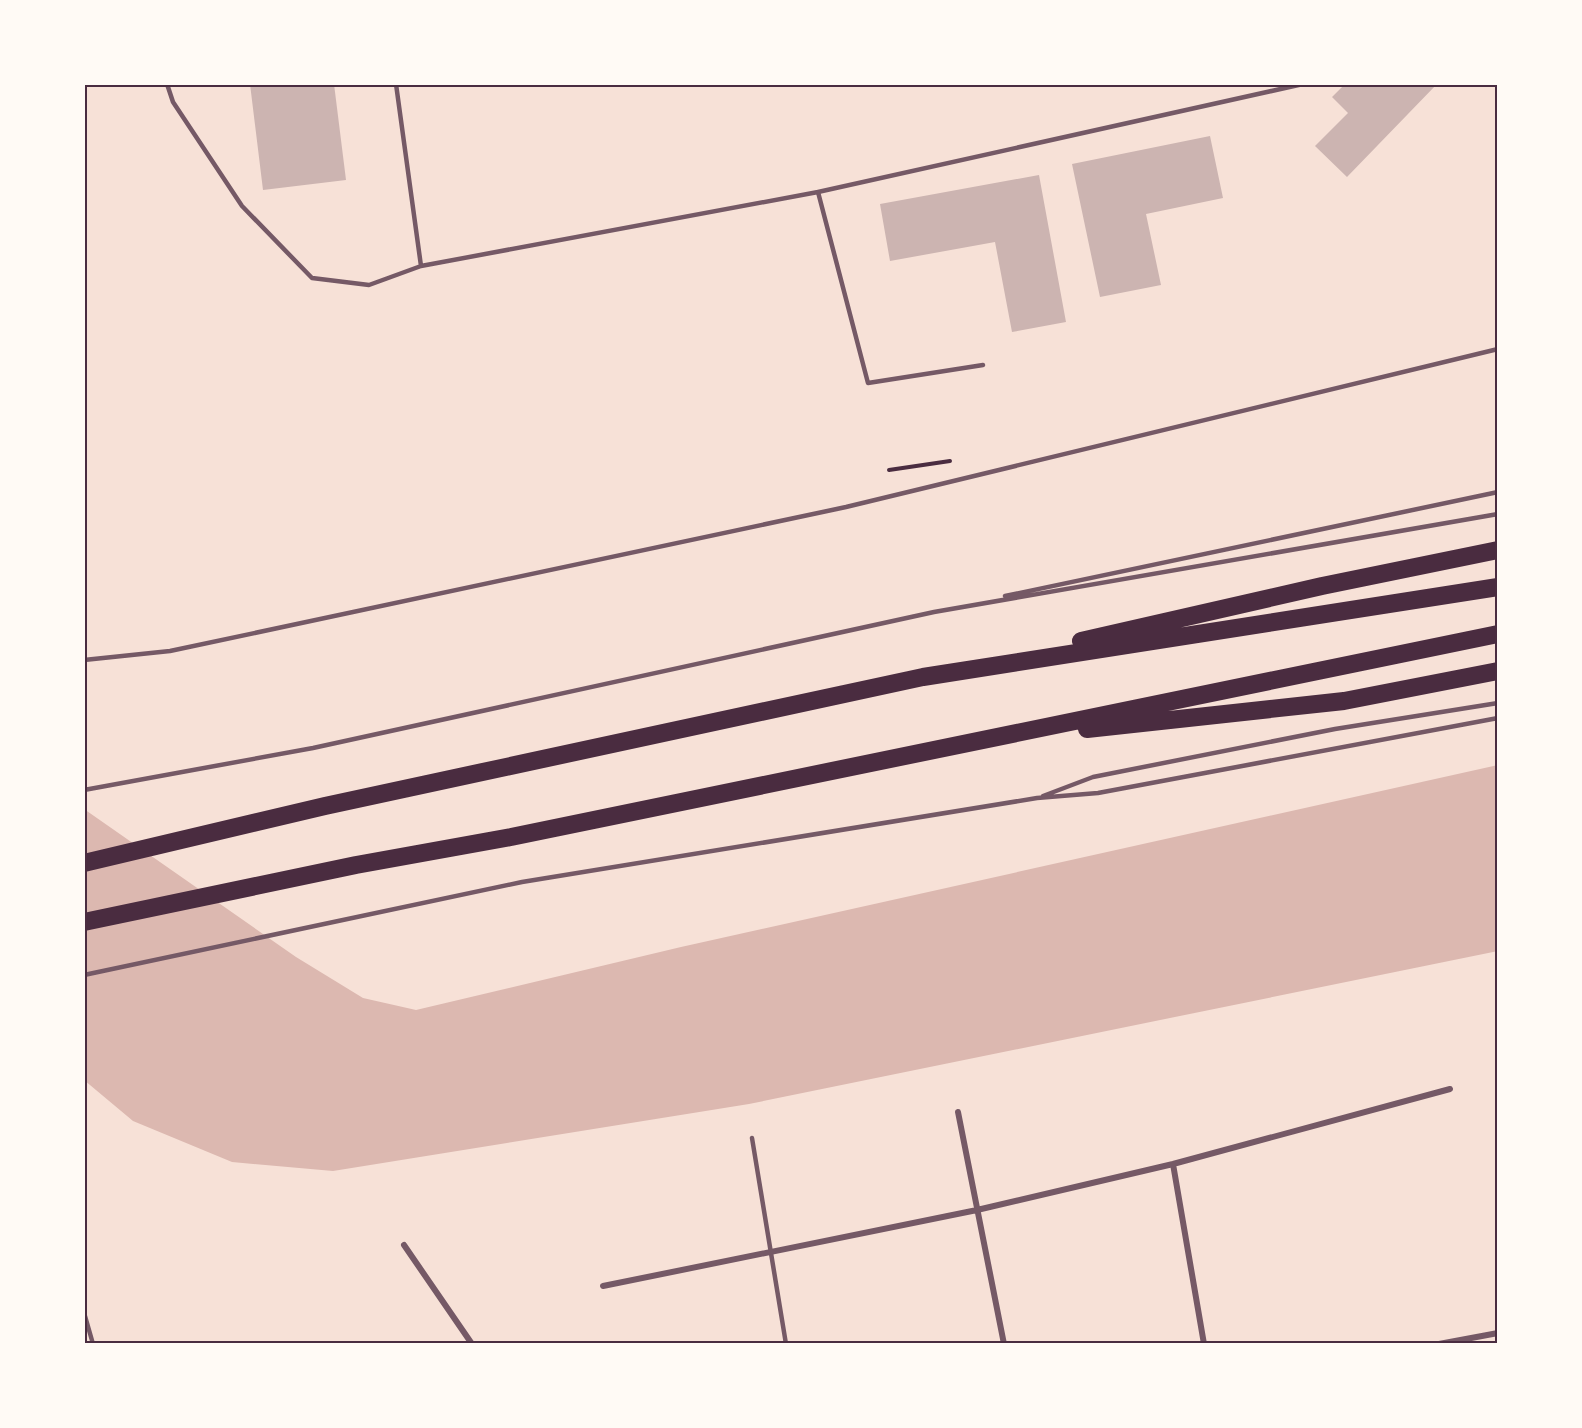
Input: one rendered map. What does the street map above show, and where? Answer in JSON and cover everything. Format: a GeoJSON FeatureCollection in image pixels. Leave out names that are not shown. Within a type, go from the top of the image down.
{"type":"FeatureCollection","features":[{"type":"Feature","properties":{"kind":"highway"},"geometry":{"type":"LineString","coordinates":[[84,863],[325,806],[923,677],[1322,586],[1498,550]]}},
{"type":"Feature","properties":{"kind":"highway"},"geometry":{"type":"LineString","coordinates":[[923,677],[1498,586]]}},
{"type":"Feature","properties":{"kind":"highway"},"geometry":{"type":"LineString","coordinates":[[84,922],[142,912],[356,865],[511,837],[1498,634]]}},
{"type":"Feature","properties":{"kind":"highway"},"geometry":{"type":"LineString","coordinates":[[977,741],[1344,701],[1498,671]]}},
{"type":"Feature","properties":{"kind":"highway"},"geometry":{"type":"LineString","coordinates":[[84,849],[147,847]]}},
{"type":"Feature","properties":{"kind":"highway"},"geometry":{"type":"LineString","coordinates":[[84,932],[142,912]]}},
{"type":"Feature","properties":{"kind":"street"},"geometry":{"type":"LineString","coordinates":[[603,1286],[977,1210],[1173,1164],[1450,1089]]}},
{"type":"Feature","properties":{"kind":"street"},"geometry":{"type":"LineString","coordinates":[[958,1112],[1004,1344]]}},
{"type":"Feature","properties":{"kind":"street"},"geometry":{"type":"LineString","coordinates":[[1173,1164],[1204,1344]]}},
{"type":"Feature","properties":{"kind":"street"},"geometry":{"type":"LineString","coordinates":[[404,1245],[472,1344]]}},
{"type":"Feature","properties":{"kind":"street"},"geometry":{"type":"LineString","coordinates":[[1440,1344],[1498,1333]]}},
{"type":"Feature","properties":{"kind":"lane"},"geometry":{"type":"LineString","coordinates":[[167,84],[174,102],[242,206],[312,278],[369,285],[421,266],[818,192],[1303,84]]}},
{"type":"Feature","properties":{"kind":"lane"},"geometry":{"type":"LineString","coordinates":[[396,84],[421,266]]}},
{"type":"Feature","properties":{"kind":"lane"},"geometry":{"type":"LineString","coordinates":[[818,192],[868,383],[983,365]]}},
{"type":"Feature","properties":{"kind":"lane"},"geometry":{"type":"LineString","coordinates":[[84,660],[170,651],[834,510],[1498,349]]}},
{"type":"Feature","properties":{"kind":"lane"},"geometry":{"type":"LineString","coordinates":[[84,790],[313,748],[934,612],[1498,492]]}},
{"type":"Feature","properties":{"kind":"lane"},"geometry":{"type":"LineString","coordinates":[[934,612],[1498,514]]}},
{"type":"Feature","properties":{"kind":"lane"},"geometry":{"type":"LineString","coordinates":[[1037,798],[1093,777],[1335,729],[1498,703]]}},
{"type":"Feature","properties":{"kind":"lane"},"geometry":{"type":"LineString","coordinates":[[84,975],[522,882],[1037,798],[1098,793],[1498,718]]}},
{"type":"Feature","properties":{"kind":"lane"},"geometry":{"type":"LineString","coordinates":[[752,1138],[786,1344]]}},
{"type":"Feature","properties":{"kind":"lane"},"geometry":{"type":"LineString","coordinates":[[85,1316],[93,1344]]}},
{"type":"Feature","properties":{"kind":"path"},"geometry":{"type":"LineString","coordinates":[[889,470],[950,461]]}},
{"type":"Feature","properties":{"kind":"shaded area"},"geometry":{"type":"Polygon","coordinates":[[[1498,765],[1498,951],[749,1104],[333,1171],[232,1162],[133,1121],[84,1080],[84,809],[296,957],[363,998],[416,1010],[681,947],[1498,765]]]}},
{"type":"Feature","properties":{"kind":"building"},"geometry":{"type":"Polygon","coordinates":[[[250,84],[334,84],[346,180],[263,190],[250,84]]]}},
{"type":"Feature","properties":{"kind":"building"},"geometry":{"type":"Polygon","coordinates":[[[1345,84],[1437,84],[1347,177],[1315,146],[1348,113],[1332,97],[1345,84]]]}},
{"type":"Feature","properties":{"kind":"building"},"geometry":{"type":"Polygon","coordinates":[[[1210,136],[1223,198],[1146,214],[1161,285],[1100,297],[1072,164],[1210,136]]]}},
{"type":"Feature","properties":{"kind":"building"},"geometry":{"type":"Polygon","coordinates":[[[1039,175],[1066,322],[1012,332],[995,242],[890,261],[880,204],[1039,175]]]}}]}
